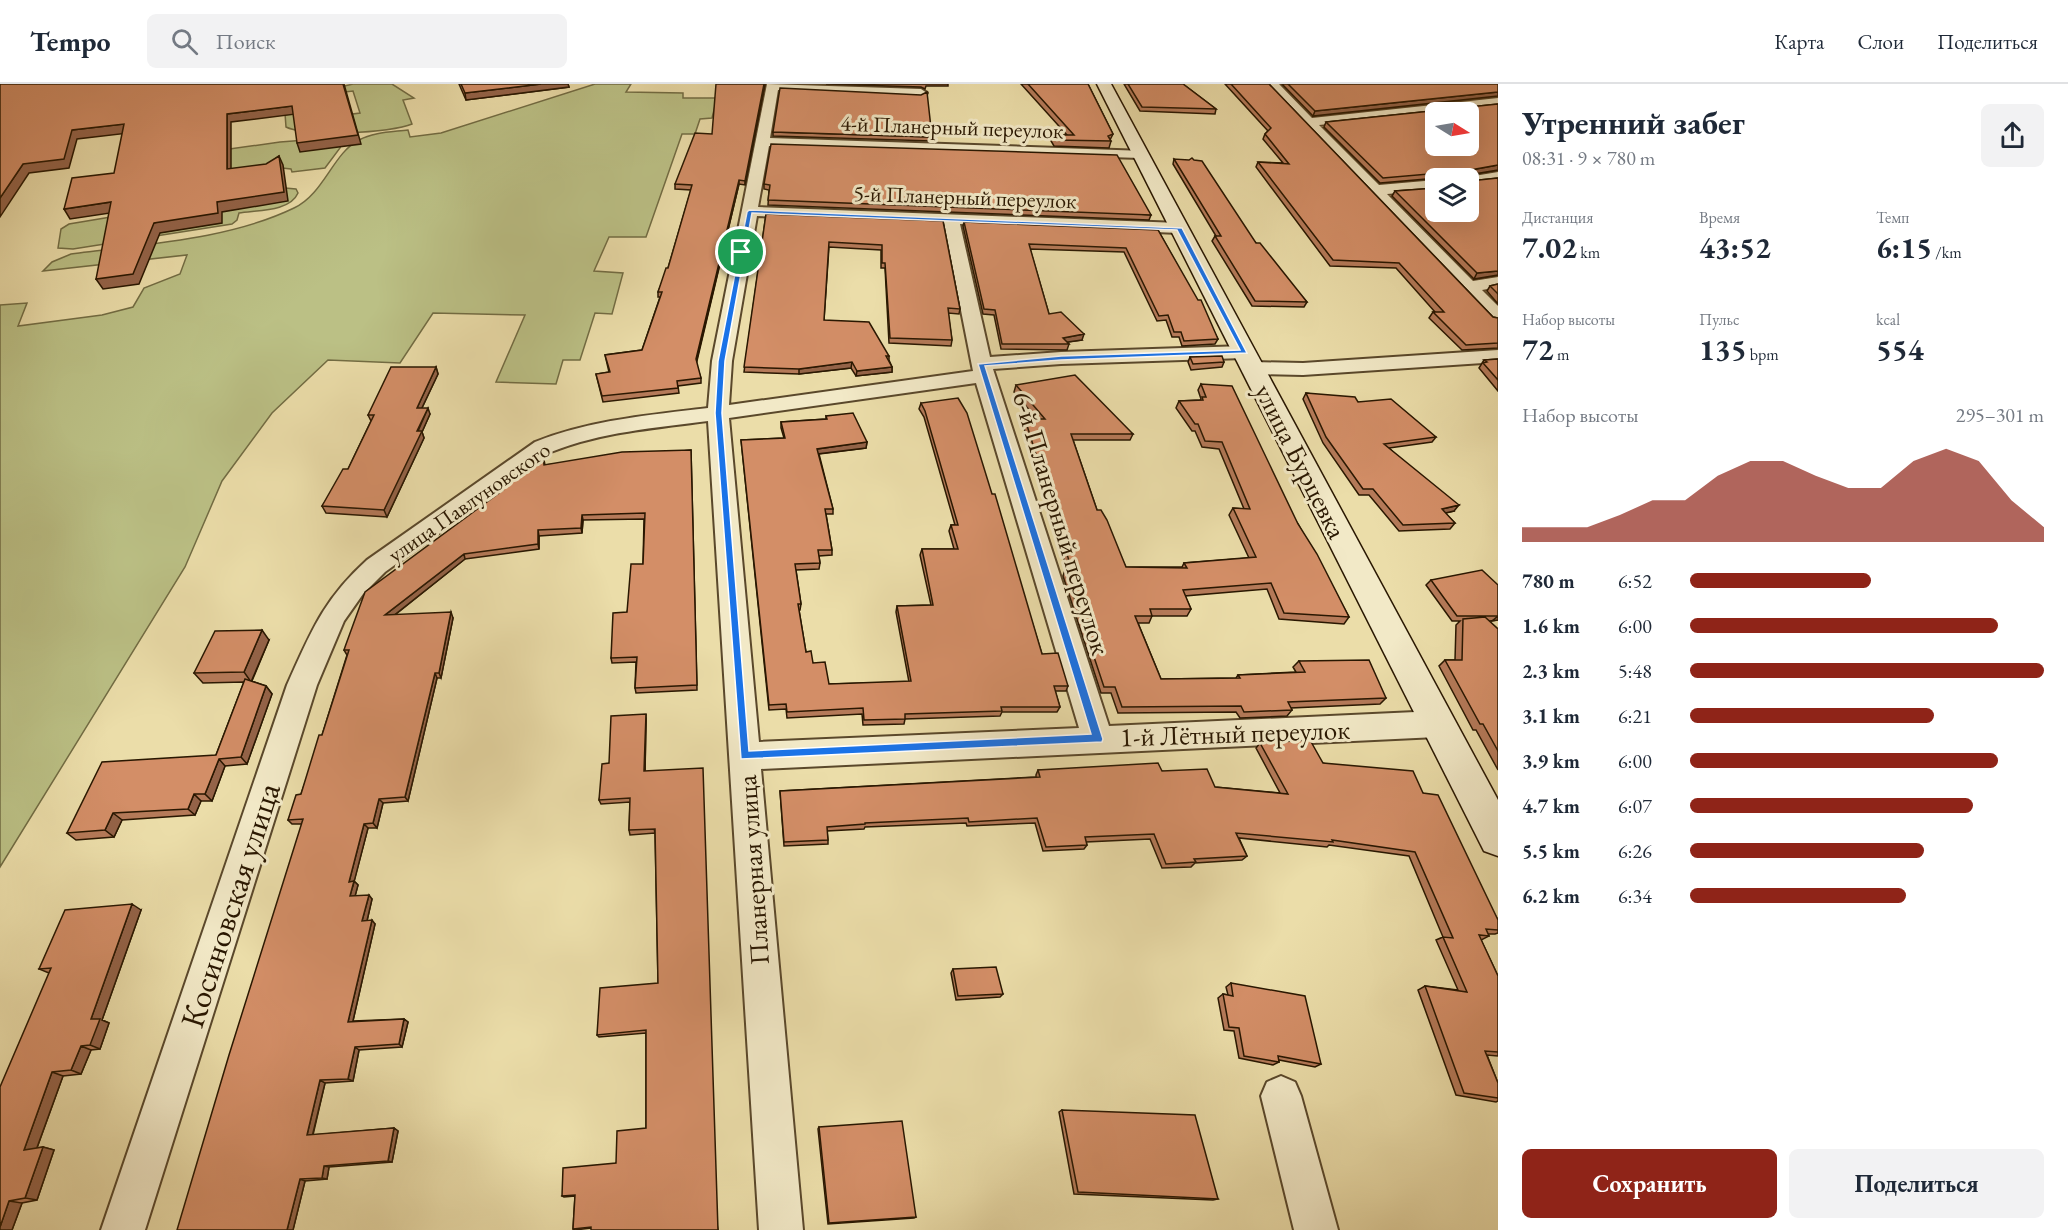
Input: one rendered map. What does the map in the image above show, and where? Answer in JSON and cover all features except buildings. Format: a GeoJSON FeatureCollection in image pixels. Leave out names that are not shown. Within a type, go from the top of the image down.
{"type":"FeatureCollection","features":[{"type":"Feature","properties":{"kind":"street","name":"улица Бурцевка"},"geometry":{"type":"LineString","coordinates":[[1104,84],[1498,838]]}},
{"type":"Feature","properties":{"kind":"street"},"geometry":{"type":"LineString","coordinates":[[1272,84],[1498,317]]}},
{"type":"Feature","properties":{"kind":"street"},"geometry":{"type":"LineString","coordinates":[[773,85],[921,93]]}},
{"type":"Feature","properties":{"kind":"street","name":"Планерная улица"},"geometry":{"type":"LineString","coordinates":[[773,85],[722,361],[718,413],[781,1230]]}},
{"type":"Feature","properties":{"kind":"street"},"geometry":{"type":"LineString","coordinates":[[1310,122],[1498,102]]}},
{"type":"Feature","properties":{"kind":"street","name":"4-й Планерный переулок"},"geometry":{"type":"LineString","coordinates":[[763,142],[1140,154]]}},
{"type":"Feature","properties":{"kind":"street"},"geometry":{"type":"LineString","coordinates":[[1479,179],[1498,176]]}},
{"type":"Feature","properties":{"kind":"street"},"geometry":{"type":"LineString","coordinates":[[1374,190],[1425,185]]}},
{"type":"Feature","properties":{"kind":"street","name":"5-й Планерный переулок"},"geometry":{"type":"LineString","coordinates":[[749,212],[1179,228]]}},
{"type":"Feature","properties":{"kind":"street","name":"6-й Планерный переулок"},"geometry":{"type":"LineString","coordinates":[[951,219],[983,370],[1098,739]]}},
{"type":"Feature","properties":{"kind":"street"},"geometry":{"type":"LineString","coordinates":[[1468,287],[1498,282]]}},
{"type":"Feature","properties":{"kind":"street","name":"улица Павлуновского"},"geometry":{"type":"LineString","coordinates":[[354,587],[376,566],[543,447],[563,439],[606,429],[1061,358],[1248,360],[1303,369],[1498,356]]}},
{"type":"Feature","properties":{"kind":"street","name":"Косиновская улица"},"geometry":{"type":"LineString","coordinates":[[123,1230],[302,685],[332,617],[354,587]]}},
{"type":"Feature","properties":{"kind":"street","name":"1-й Лётный переулок"},"geometry":{"type":"LineString","coordinates":[[744,756],[1437,724]]}},
{"type":"Feature","properties":{"kind":"street"},"geometry":{"type":"LineString","coordinates":[[1281,1096],[1316,1230]]}},
{"type":"Feature","properties":{"kind":"green space"},"geometry":{"type":"Polygon","coordinates":[[[353,84],[392,84],[414,98],[403,100],[412,124],[369,132],[329,133],[296,130],[286,127],[284,100],[353,84]],[[353,91],[293,98],[297,121],[360,113],[353,91]]]}},
{"type":"Feature","properties":{"kind":"green space"},"geometry":{"type":"Polygon","coordinates":[[[595,84],[631,84],[626,92],[683,93],[683,98],[717,98],[712,118],[700,119],[695,134],[682,134],[646,237],[609,237],[594,271],[623,273],[612,314],[595,313],[580,360],[563,360],[556,384],[496,382],[525,315],[433,313],[400,363],[328,360],[272,413],[222,481],[185,567],[0,867],[0,305],[27,303],[18,326],[102,315],[133,307],[144,288],[180,274],[187,255],[43,271],[52,262],[71,254],[185,239],[268,219],[304,202],[321,184],[342,154],[350,146],[370,135],[408,130],[410,137],[441,133],[595,84]]]}},
{"type":"Feature","properties":{"kind":"green space"},"geometry":{"type":"Polygon","coordinates":[[[319,139],[341,145],[325,168],[292,172],[291,169],[282,168],[262,174],[137,162],[280,142],[319,139]]]}},
{"type":"Feature","properties":{"kind":"green space"},"geometry":{"type":"Polygon","coordinates":[[[285,188],[296,189],[298,193],[288,204],[272,209],[239,213],[237,220],[232,224],[73,249],[58,248],[61,229],[69,224],[285,188]]]}},
{"type":"Feature","properties":{"kind":"route"},"geometry":{"type":"LineString","coordinates":[[749,212],[1179,228],[1244,352],[1061,358],[981,364],[1098,739],[744,756],[718,413],[722,361],[741,252],[749,212]]}}]}
